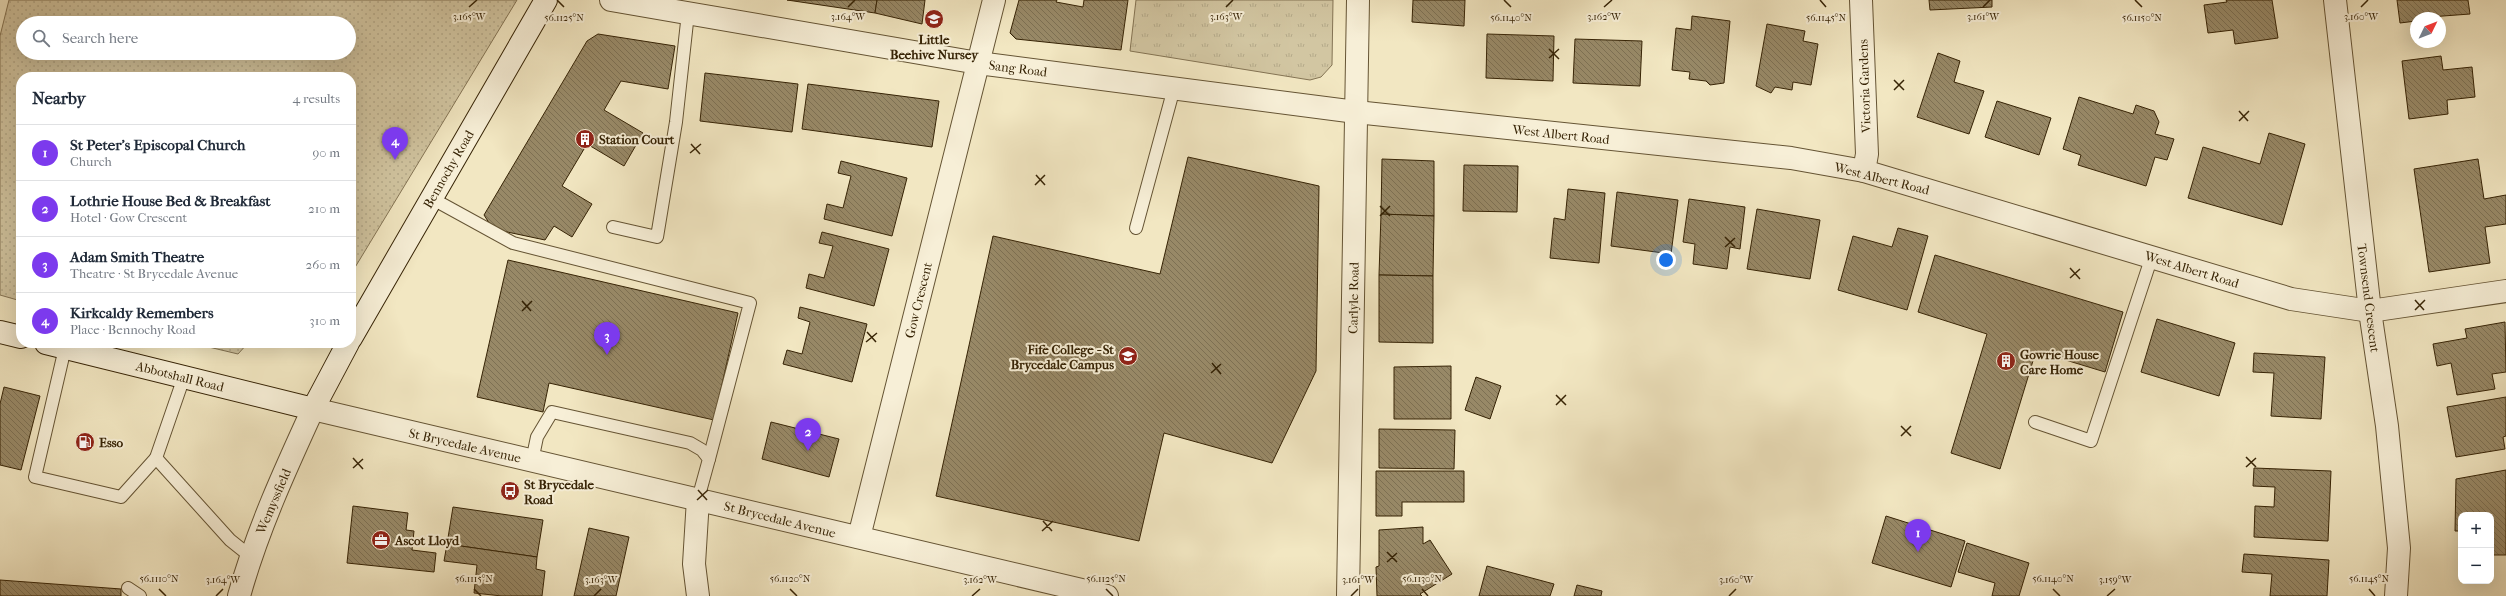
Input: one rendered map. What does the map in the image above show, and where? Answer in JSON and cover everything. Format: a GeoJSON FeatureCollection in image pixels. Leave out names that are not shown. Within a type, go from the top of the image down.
{"type":"FeatureCollection","features":[{"type":"Feature","properties":{"kind":"street","name":"Bennochy Road"},"geometry":{"type":"LineString","coordinates":[[356,329],[546,0]]}},
{"type":"Feature","properties":{"kind":"street","name":"Sang Road"},"geometry":{"type":"LineString","coordinates":[[611,0],[978,63],[1356,112]]}},
{"type":"Feature","properties":{"kind":"street","name":"Gow Crescent"},"geometry":{"type":"LineString","coordinates":[[858,538],[994,0]]}},
{"type":"Feature","properties":{"kind":"street","name":"Carlyle Road"},"geometry":{"type":"LineString","coordinates":[[1348,596],[1358,0]]}},
{"type":"Feature","properties":{"kind":"street","name":"Victoria Gardens"},"geometry":{"type":"LineString","coordinates":[[1861,0],[1867,154],[1864,171]]}},
{"type":"Feature","properties":{"kind":"street","name":"Townsend Crescent"},"geometry":{"type":"LineString","coordinates":[[2335,0],[2370,311],[2387,426],[2399,548],[2396,596]]}},
{"type":"Feature","properties":{"kind":"street","name":"West Albert Road"},"geometry":{"type":"LineString","coordinates":[[1356,112],[1791,158],[1864,171],[2152,256],[2291,299],[2370,311],[2506,291]]}},
{"type":"Feature","properties":{"kind":"street"},"geometry":{"type":"LineString","coordinates":[[0,332],[16,336]]}},
{"type":"Feature","properties":{"kind":"street","name":"Abbotshall Road"},"geometry":{"type":"LineString","coordinates":[[67,348],[313,409]]}},
{"type":"Feature","properties":{"kind":"street"},"geometry":{"type":"LineString","coordinates":[[313,409],[345,348]]}},
{"type":"Feature","properties":{"kind":"street","name":"St Brycedale Avenue"},"geometry":{"type":"LineString","coordinates":[[313,409],[1107,596]]}},
{"type":"Feature","properties":{"kind":"street","name":"Wemyssfield"},"geometry":{"type":"LineString","coordinates":[[239,596],[250,556],[278,486],[313,409]]}},
{"type":"Feature","properties":{"kind":"street"},"geometry":{"type":"LineString","coordinates":[[698,499],[694,564],[698,596]]}},
{"type":"Feature","properties":{"kind":"lane"},"geometry":{"type":"LineString","coordinates":[[613,226],[657,237],[676,122],[688,13]]}},
{"type":"Feature","properties":{"kind":"lane"},"geometry":{"type":"LineString","coordinates":[[1136,228],[1174,88]]}},
{"type":"Feature","properties":{"kind":"lane"},"geometry":{"type":"LineString","coordinates":[[431,198],[513,243],[750,303],[698,499]]}},
{"type":"Feature","properties":{"kind":"lane"},"geometry":{"type":"LineString","coordinates":[[2035,422],[2091,441],[2152,256]]}},
{"type":"Feature","properties":{"kind":"lane"},"geometry":{"type":"LineString","coordinates":[[55,348],[35,477],[121,497],[156,458],[184,377]]}},
{"type":"Feature","properties":{"kind":"lane"},"geometry":{"type":"LineString","coordinates":[[532,460],[537,437],[552,412],[690,443],[702,450],[709,460]]}},
{"type":"Feature","properties":{"kind":"lane"},"geometry":{"type":"LineString","coordinates":[[156,458],[230,540],[250,556]]}},
{"type":"Feature","properties":{"kind":"lane"},"geometry":{"type":"LineString","coordinates":[[128,588],[140,596]]}},
{"type":"Feature","properties":{"kind":"green space"},"geometry":{"type":"Polygon","coordinates":[[[9,0],[517,0],[356,266],[356,72],[16,72],[16,300],[0,295],[0,36],[9,0]]]}},
{"type":"Feature","properties":{"kind":"green space"},"geometry":{"type":"Polygon","coordinates":[[[1136,0],[1333,0],[1332,65],[1321,77],[1310,80],[1130,51],[1136,0]]]}},
{"type":"Feature","properties":{"kind":"green space"},"geometry":{"type":"Polygon","coordinates":[[[213,348],[243,348],[238,354],[213,348]]]}},
{"type":"Feature","properties":{"kind":"building"},"geometry":{"type":"Polygon","coordinates":[[[787,0],[877,0],[875,13],[787,0]]]}},
{"type":"Feature","properties":{"kind":"building"},"geometry":{"type":"Polygon","coordinates":[[[877,0],[925,0],[922,24],[875,13],[877,0]]]}},
{"type":"Feature","properties":{"kind":"building"},"geometry":{"type":"Polygon","coordinates":[[[1019,0],[1057,0],[1056,2],[1083,7],[1084,0],[1128,0],[1121,50],[1016,39],[1010,33],[1019,0]]]}},
{"type":"Feature","properties":{"kind":"building"},"geometry":{"type":"Polygon","coordinates":[[[1413,0],[1465,0],[1464,26],[1412,22],[1413,0]]]}},
{"type":"Feature","properties":{"kind":"building"},"geometry":{"type":"Polygon","coordinates":[[[1929,0],[1992,0],[1992,7],[1930,10],[1929,0]]]}},
{"type":"Feature","properties":{"kind":"building"},"geometry":{"type":"Polygon","coordinates":[[[2226,0],[2272,0],[2278,38],[2235,44],[2233,30],[2208,33],[2204,5],[2227,2],[2226,0]]]}},
{"type":"Feature","properties":{"kind":"building"},"geometry":{"type":"Polygon","coordinates":[[[2397,0],[2468,0],[2470,14],[2446,16],[2446,12],[2410,12],[2410,22],[2400,23],[2397,0]]]}},
{"type":"Feature","properties":{"kind":"building"},"geometry":{"type":"Polygon","coordinates":[[[1692,16],[1730,21],[1724,83],[1710,85],[1706,81],[1689,79],[1690,72],[1672,70],[1676,28],[1691,30],[1692,16]]]}},
{"type":"Feature","properties":{"kind":"building"},"geometry":{"type":"Polygon","coordinates":[[[1767,24],[1805,31],[1803,41],[1818,44],[1811,85],[1793,82],[1792,90],[1775,87],[1771,93],[1756,86],[1767,24]]]}},
{"type":"Feature","properties":{"kind":"building","name":"Station Court"},"geometry":{"type":"Polygon","coordinates":[[[598,34],[675,46],[668,89],[621,81],[604,110],[643,133],[624,166],[587,144],[562,186],[592,204],[572,237],[554,226],[545,240],[493,229],[484,215],[587,41],[598,34]]]}},
{"type":"Feature","properties":{"kind":"building"},"geometry":{"type":"Polygon","coordinates":[[[1487,34],[1554,36],[1553,81],[1486,78],[1487,34]]]}},
{"type":"Feature","properties":{"kind":"building"},"geometry":{"type":"Polygon","coordinates":[[[1575,39],[1642,41],[1640,86],[1573,83],[1575,39]]]}},
{"type":"Feature","properties":{"kind":"building"},"geometry":{"type":"Polygon","coordinates":[[[1938,53],[1960,61],[1954,82],[1984,91],[1969,134],[1917,117],[1938,53]]]}},
{"type":"Feature","properties":{"kind":"building"},"geometry":{"type":"Polygon","coordinates":[[[2441,56],[2443,70],[2472,67],[2475,97],[2447,100],[2448,114],[2409,119],[2402,61],[2441,56]]]}},
{"type":"Feature","properties":{"kind":"building"},"geometry":{"type":"Polygon","coordinates":[[[705,73],[798,84],[792,132],[700,121],[705,73]]]}},
{"type":"Feature","properties":{"kind":"building"},"geometry":{"type":"Polygon","coordinates":[[[808,84],[939,101],[932,147],[802,129],[808,84]]]}},
{"type":"Feature","properties":{"kind":"building"},"geometry":{"type":"Polygon","coordinates":[[[2079,97],[2133,114],[2136,105],[2154,111],[2159,122],[2155,134],[2174,139],[2167,160],[2155,157],[2146,186],[2078,165],[2081,155],[2063,149],[2079,97]]]}},
{"type":"Feature","properties":{"kind":"building"},"geometry":{"type":"Polygon","coordinates":[[[1997,101],[2051,118],[2039,155],[1985,137],[1997,101]]]}},
{"type":"Feature","properties":{"kind":"building"},"geometry":{"type":"Polygon","coordinates":[[[2269,133],[2305,144],[2282,225],[2188,198],[2203,147],[2260,164],[2269,133]]]}},
{"type":"Feature","properties":{"kind":"building"},"geometry":{"type":"Polygon","coordinates":[[[1188,157],[1319,186],[1316,371],[1272,463],[1164,433],[1139,541],[936,496],[993,236],[1160,274],[1188,157]]]}},
{"type":"Feature","properties":{"kind":"building"},"geometry":{"type":"Polygon","coordinates":[[[1382,159],[1434,161],[1434,216],[1381,214],[1382,159]]]}},
{"type":"Feature","properties":{"kind":"building"},"geometry":{"type":"Polygon","coordinates":[[[2478,159],[2484,199],[2506,195],[2506,224],[2485,227],[2490,263],[2429,272],[2414,169],[2478,159]]]}},
{"type":"Feature","properties":{"kind":"building"},"geometry":{"type":"Polygon","coordinates":[[[841,161],[907,178],[892,236],[824,219],[827,204],[843,208],[851,176],[838,173],[841,161]]]}},
{"type":"Feature","properties":{"kind":"building"},"geometry":{"type":"Polygon","coordinates":[[[1464,165],[1518,166],[1517,212],[1463,211],[1464,165]]]}},
{"type":"Feature","properties":{"kind":"building"},"geometry":{"type":"Polygon","coordinates":[[[1568,189],[1605,193],[1599,263],[1550,258],[1554,218],[1565,220],[1568,189]]]}},
{"type":"Feature","properties":{"kind":"building"},"geometry":{"type":"Polygon","coordinates":[[[1617,192],[1678,200],[1671,254],[1611,246],[1617,192]]]}},
{"type":"Feature","properties":{"kind":"building"},"geometry":{"type":"Polygon","coordinates":[[[1689,199],[1745,207],[1740,249],[1730,247],[1727,269],[1693,264],[1695,244],[1683,242],[1689,199]]]}},
{"type":"Feature","properties":{"kind":"building"},"geometry":{"type":"Polygon","coordinates":[[[1757,209],[1820,220],[1810,279],[1747,269],[1757,209]]]}},
{"type":"Feature","properties":{"kind":"building"},"geometry":{"type":"Polygon","coordinates":[[[1381,214],[1434,216],[1433,276],[1379,275],[1381,214]]]}},
{"type":"Feature","properties":{"kind":"building"},"geometry":{"type":"Polygon","coordinates":[[[1898,228],[1928,236],[1907,310],[1838,290],[1853,236],[1892,247],[1898,228]]]}},
{"type":"Feature","properties":{"kind":"building"},"geometry":{"type":"Polygon","coordinates":[[[822,232],[889,249],[874,306],[806,288],[809,274],[824,278],[833,246],[819,243],[822,232]]]}},
{"type":"Feature","properties":{"kind":"building","name":"Gowrie House Care Home"},"geometry":{"type":"Polygon","coordinates":[[[1935,255],[2123,312],[2105,372],[2036,351],[2000,469],[1951,453],[1987,334],[1918,312],[1935,255]]]}},
{"type":"Feature","properties":{"kind":"building"},"geometry":{"type":"Polygon","coordinates":[[[508,260],[738,313],[714,420],[549,383],[543,412],[477,397],[508,260]]]}},
{"type":"Feature","properties":{"kind":"building"},"geometry":{"type":"Polygon","coordinates":[[[1379,275],[1433,276],[1433,343],[1379,342],[1379,275]]]}},
{"type":"Feature","properties":{"kind":"building"},"geometry":{"type":"Polygon","coordinates":[[[800,307],[867,324],[852,382],[783,364],[787,350],[802,354],[810,322],[798,318],[800,307]]]}},
{"type":"Feature","properties":{"kind":"building"},"geometry":{"type":"Polygon","coordinates":[[[2157,319],[2235,343],[2219,396],[2141,372],[2157,319]]]}},
{"type":"Feature","properties":{"kind":"building"},"geometry":{"type":"Polygon","coordinates":[[[2505,322],[2506,372],[2492,374],[2495,389],[2457,395],[2451,363],[2437,366],[2433,344],[2467,338],[2465,329],[2505,322]]]}},
{"type":"Feature","properties":{"kind":"building"},"geometry":{"type":"Polygon","coordinates":[[[2254,353],[2325,357],[2321,419],[2271,416],[2274,373],[2253,372],[2254,353]]]}},
{"type":"Feature","properties":{"kind":"building"},"geometry":{"type":"Polygon","coordinates":[[[1451,366],[1451,419],[1394,419],[1394,367],[1451,366]]]}},
{"type":"Feature","properties":{"kind":"building"},"geometry":{"type":"Polygon","coordinates":[[[1476,377],[1501,386],[1490,419],[1465,410],[1476,377]]]}},
{"type":"Feature","properties":{"kind":"building"},"geometry":{"type":"Polygon","coordinates":[[[4,387],[40,396],[21,470],[0,465],[0,404],[4,387]]]}},
{"type":"Feature","properties":{"kind":"building"},"geometry":{"type":"Polygon","coordinates":[[[2506,397],[2506,436],[2503,437],[2505,449],[2456,457],[2447,407],[2506,397]]]}},
{"type":"Feature","properties":{"kind":"building"},"geometry":{"type":"Polygon","coordinates":[[[771,422],[839,439],[829,477],[762,459],[771,422]]]}},
{"type":"Feature","properties":{"kind":"building"},"geometry":{"type":"Polygon","coordinates":[[[1379,429],[1455,430],[1454,469],[1379,468],[1379,429]]]}},
{"type":"Feature","properties":{"kind":"building"},"geometry":{"type":"Polygon","coordinates":[[[2254,468],[2331,471],[2328,541],[2254,537],[2255,506],[2274,507],[2275,487],[2253,486],[2254,468]]]}},
{"type":"Feature","properties":{"kind":"building"},"geometry":{"type":"Polygon","coordinates":[[[2506,470],[2506,555],[2494,555],[2494,512],[2458,512],[2458,531],[2455,531],[2456,479],[2506,470]]]}},
{"type":"Feature","properties":{"kind":"building"},"geometry":{"type":"Polygon","coordinates":[[[1376,471],[1464,471],[1464,502],[1402,502],[1402,516],[1376,516],[1376,471]]]}},
{"type":"Feature","properties":{"kind":"building","name":"Ascot Lloyd"},"geometry":{"type":"Polygon","coordinates":[[[353,506],[408,513],[406,530],[414,531],[412,550],[436,553],[434,572],[347,563],[353,506]]]}},
{"type":"Feature","properties":{"kind":"building"},"geometry":{"type":"Polygon","coordinates":[[[453,507],[543,520],[537,557],[447,544],[453,507]]]}},
{"type":"Feature","properties":{"kind":"building"},"geometry":{"type":"Polygon","coordinates":[[[1886,516],[1965,541],[1951,587],[1872,563],[1886,516]]]}},
{"type":"Feature","properties":{"kind":"building"},"geometry":{"type":"Polygon","coordinates":[[[1423,527],[1423,544],[1430,540],[1452,574],[1420,594],[1422,596],[1377,596],[1376,567],[1379,566],[1379,530],[1423,527]]]}},
{"type":"Feature","properties":{"kind":"building"},"geometry":{"type":"Polygon","coordinates":[[[589,528],[629,537],[616,596],[574,596],[589,528]]]}},
{"type":"Feature","properties":{"kind":"building"},"geometry":{"type":"Polygon","coordinates":[[[1967,543],[2029,563],[2019,596],[1992,596],[1995,583],[1958,572],[1967,543]]]}},
{"type":"Feature","properties":{"kind":"building"},"geometry":{"type":"Polygon","coordinates":[[[447,544],[537,557],[536,569],[545,571],[542,596],[502,596],[474,593],[477,565],[444,561],[447,544]]]}},
{"type":"Feature","properties":{"kind":"building"},"geometry":{"type":"Polygon","coordinates":[[[2244,554],[2329,560],[2327,596],[2270,596],[2272,574],[2242,572],[2244,554]]]}},
{"type":"Feature","properties":{"kind":"building"},"geometry":{"type":"Polygon","coordinates":[[[1487,566],[1554,584],[1550,596],[1479,596],[1487,566]]]}},
{"type":"Feature","properties":{"kind":"building"},"geometry":{"type":"Polygon","coordinates":[[[0,580],[121,589],[121,596],[0,596],[0,580]]]}},
{"type":"Feature","properties":{"kind":"building"},"geometry":{"type":"Polygon","coordinates":[[[1577,585],[1602,591],[1601,596],[1574,596],[1577,585]]]}},
{"type":"Feature","properties":{"kind":"place","name":"Little Beehive Nursey"},"geometry":{"type":"Point","coordinates":[934,19]}},
{"type":"Feature","properties":{"kind":"place","name":"Station Court"},"geometry":{"type":"Point","coordinates":[585,139]}},
{"type":"Feature","properties":{"kind":"place","name":"Kirkcaldy Remembers"},"geometry":{"type":"Point","coordinates":[395,160]}},
{"type":"Feature","properties":{"kind":"place","name":"Adam Smith Theatre"},"geometry":{"type":"Point","coordinates":[607,355]}},
{"type":"Feature","properties":{"kind":"place","name":"Fife College - St Brycedale Campus"},"geometry":{"type":"Point","coordinates":[1128,356]}},
{"type":"Feature","properties":{"kind":"place","name":"Gowrie House Care Home"},"geometry":{"type":"Point","coordinates":[2006,361]}},
{"type":"Feature","properties":{"kind":"place","name":"Esso"},"geometry":{"type":"Point","coordinates":[85,442]}},
{"type":"Feature","properties":{"kind":"place","name":"Lothrie House Bed & Breakfast"},"geometry":{"type":"Point","coordinates":[808,451]}},
{"type":"Feature","properties":{"kind":"place","name":"St Brycedale Road"},"geometry":{"type":"Point","coordinates":[510,491]}},
{"type":"Feature","properties":{"kind":"place","name":"Ascot Lloyd"},"geometry":{"type":"Point","coordinates":[381,540]}},
{"type":"Feature","properties":{"kind":"place","name":"St Peter's Episcopal Church"},"geometry":{"type":"Point","coordinates":[1918,552]}}]}
